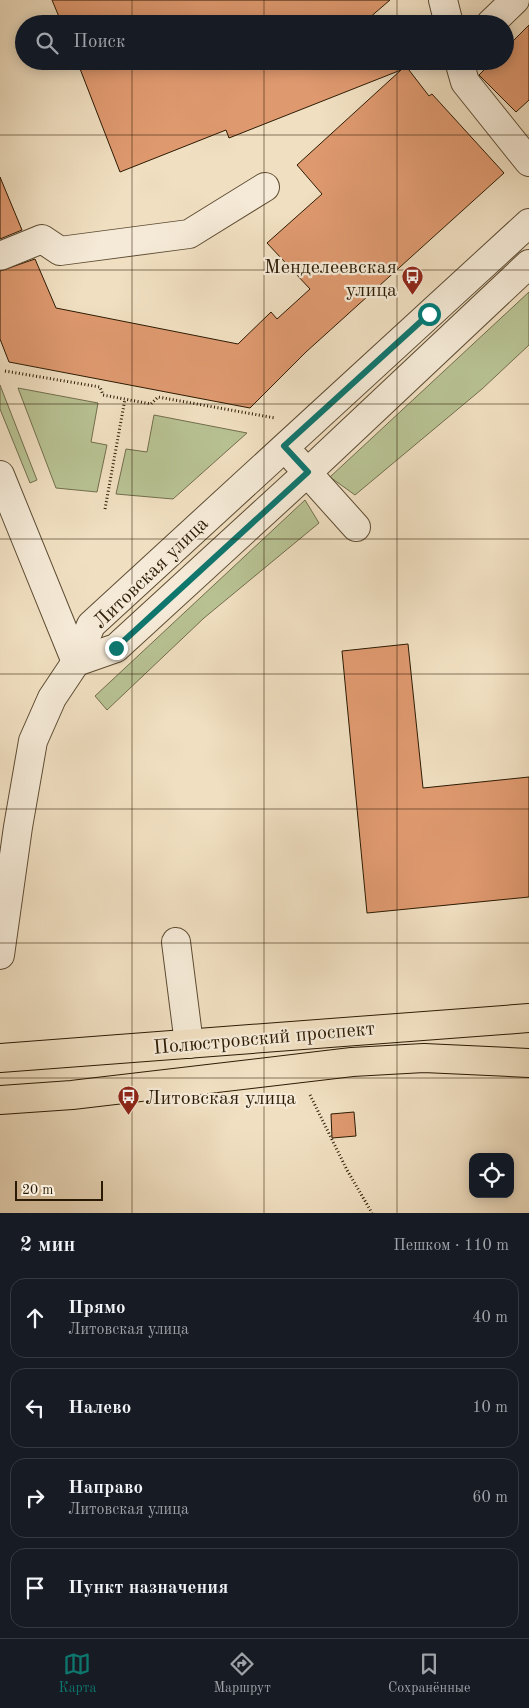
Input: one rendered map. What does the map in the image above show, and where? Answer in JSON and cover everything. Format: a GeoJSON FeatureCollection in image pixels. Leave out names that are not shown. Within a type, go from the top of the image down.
{"type":"FeatureCollection","features":[{"type":"Feature","properties":{"kind":"main road","name":"Полюстровский проспект"},"geometry":{"type":"LineString","coordinates":[[0,1058],[529,1018]]}},
{"type":"Feature","properties":{"kind":"main road","name":"Полюстровский проспект"},"geometry":{"type":"LineString","coordinates":[[0,1100],[72,1095],[352,1062],[424,1058],[529,1064]]}},
{"type":"Feature","properties":{"kind":"street"},"geometry":{"type":"LineString","coordinates":[[443,0],[447,15]]}},
{"type":"Feature","properties":{"kind":"street"},"geometry":{"type":"LineString","coordinates":[[499,15],[515,0]]}},
{"type":"Feature","properties":{"kind":"street"},"geometry":{"type":"LineString","coordinates":[[462,70],[465,82],[529,162]]}},
{"type":"Feature","properties":{"kind":"street"},"geometry":{"type":"LineString","coordinates":[[0,256],[42,239],[60,251],[189,234],[265,187]]}},
{"type":"Feature","properties":{"kind":"street","name":"Литовская улица"},"geometry":{"type":"LineString","coordinates":[[76,662],[91,625],[529,223]]}},
{"type":"Feature","properties":{"kind":"street","name":"Литовская улица"},"geometry":{"type":"LineString","coordinates":[[76,662],[116,648],[308,472],[529,264]]}},
{"type":"Feature","properties":{"kind":"street"},"geometry":{"type":"LineString","coordinates":[[284,446],[356,526]]}},
{"type":"Feature","properties":{"kind":"street"},"geometry":{"type":"LineString","coordinates":[[0,475],[76,662],[52,698],[33,741],[9,825],[0,955]]}},
{"type":"Feature","properties":{"kind":"street"},"geometry":{"type":"LineString","coordinates":[[176,942],[189,1044]]}},
{"type":"Feature","properties":{"kind":"path"},"geometry":{"type":"LineString","coordinates":[[5,371],[100,387],[103,395],[150,404],[158,397],[276,418]]}},
{"type":"Feature","properties":{"kind":"path"},"geometry":{"type":"LineString","coordinates":[[104,509],[125,399]]}},
{"type":"Feature","properties":{"kind":"path"},"geometry":{"type":"LineString","coordinates":[[308,1092],[347,1170],[372,1213]]}},
{"type":"Feature","properties":{"kind":"green space"},"geometry":{"type":"Polygon","coordinates":[[[529,292],[529,345],[482,389],[355,495],[330,477],[529,292]]]}},
{"type":"Feature","properties":{"kind":"green space"},"geometry":{"type":"Polygon","coordinates":[[[0,385],[37,480],[30,483],[0,409],[0,385]]]}},
{"type":"Feature","properties":{"kind":"green space"},"geometry":{"type":"Polygon","coordinates":[[[18,388],[98,403],[91,442],[107,445],[97,492],[56,488],[18,388]]]}},
{"type":"Feature","properties":{"kind":"green space"},"geometry":{"type":"Polygon","coordinates":[[[154,415],[247,433],[173,499],[116,494],[126,449],[147,452],[154,415]]]}},
{"type":"Feature","properties":{"kind":"green space"},"geometry":{"type":"Polygon","coordinates":[[[305,500],[319,523],[204,618],[107,710],[95,696],[305,500]]]}},
{"type":"Feature","properties":{"kind":"building"},"geometry":{"type":"Polygon","coordinates":[[[52,0],[390,0],[373,15],[58,15],[52,0]]]}},
{"type":"Feature","properties":{"kind":"building"},"geometry":{"type":"Polygon","coordinates":[[[529,25],[529,100],[516,112],[479,75],[484,70],[514,70],[514,40],[529,25]]]}},
{"type":"Feature","properties":{"kind":"building"},"geometry":{"type":"Polygon","coordinates":[[[80,70],[401,70],[229,138],[226,130],[120,172],[80,70]]]}},
{"type":"Feature","properties":{"kind":"building"},"geometry":{"type":"Polygon","coordinates":[[[401,70],[409,70],[429,96],[432,94],[504,173],[306,352],[250,408],[9,362],[0,339],[0,271],[35,259],[56,308],[238,344],[271,312],[277,319],[310,289],[267,243],[322,194],[297,165],[401,70]]]}},
{"type":"Feature","properties":{"kind":"building"},"geometry":{"type":"Polygon","coordinates":[[[0,177],[22,230],[0,239],[0,177]]]}},
{"type":"Feature","properties":{"kind":"building"},"geometry":{"type":"Polygon","coordinates":[[[408,644],[423,788],[529,777],[529,897],[367,913],[342,651],[408,644]]]}},
{"type":"Feature","properties":{"kind":"building"},"geometry":{"type":"Polygon","coordinates":[[[354,1112],[356,1136],[332,1138],[331,1114],[354,1112]]]}},
{"type":"Feature","properties":{"kind":"place","name":"Менделеевская улица"},"geometry":{"type":"Point","coordinates":[413,296]}},
{"type":"Feature","properties":{"kind":"place","name":"Литовская улица"},"geometry":{"type":"Point","coordinates":[129,1116]}},
{"type":"Feature","properties":{"kind":"route"},"geometry":{"type":"LineString","coordinates":[[116,648],[308,472],[284,446],[429,314]]}}]}
